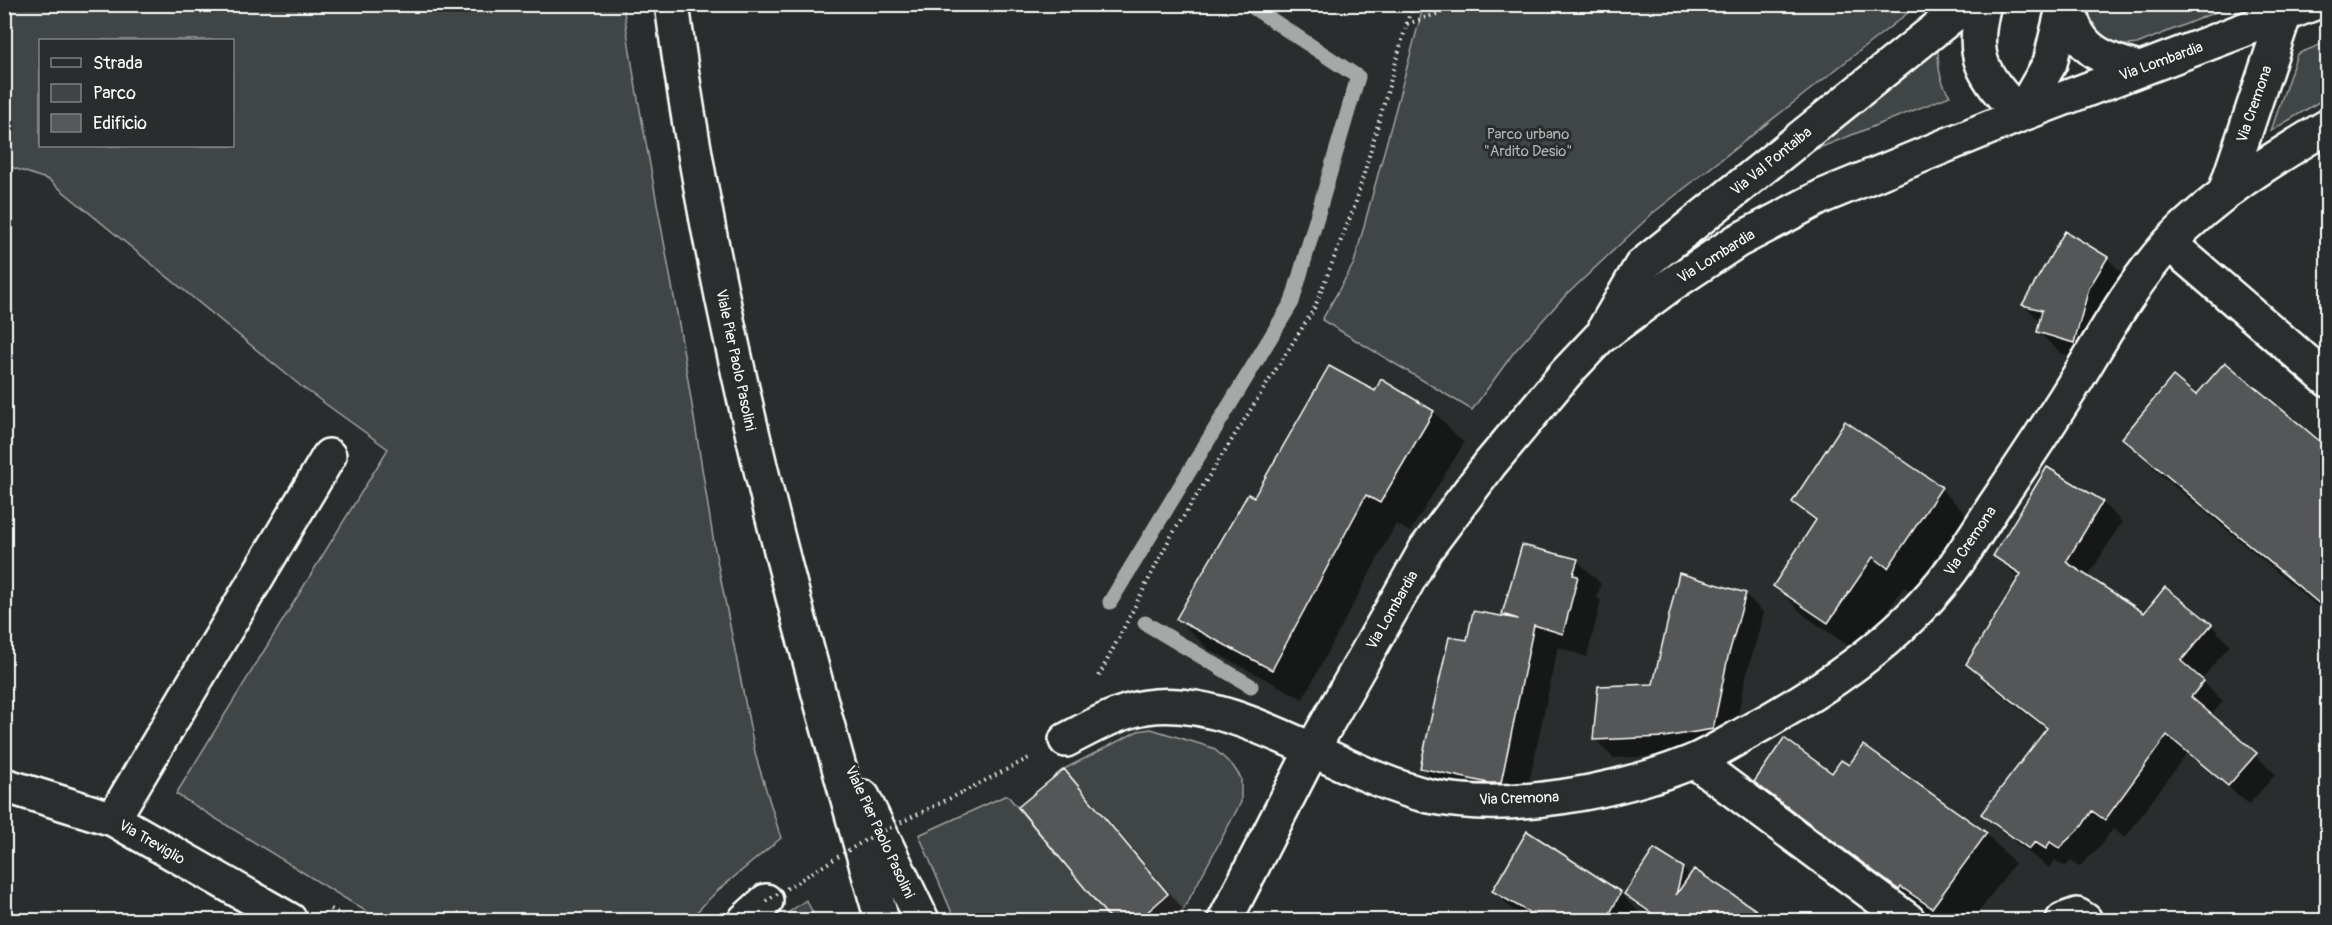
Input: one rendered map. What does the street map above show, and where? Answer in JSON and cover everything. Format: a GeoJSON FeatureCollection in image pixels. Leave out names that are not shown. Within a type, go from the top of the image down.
{"type":"FeatureCollection","features":[{"type":"Feature","properties":{"kind":"street","name":"Viale Pier Paolo Pasolini"},"geometry":{"type":"LineString","coordinates":[[672,4],[705,209],[740,384],[822,711],[882,921]]}},
{"type":"Feature","properties":{"kind":"street","name":"Via Val Pontaiba"},"geometry":{"type":"LineString","coordinates":[[1599,338],[1641,266],[1967,4]]}},
{"type":"Feature","properties":{"kind":"street"},"geometry":{"type":"LineString","coordinates":[[1984,4],[1977,30],[1977,48],[1985,72],[2020,115],[2050,63],[2064,4]]}},
{"type":"Feature","properties":{"kind":"street"},"geometry":{"type":"LineString","coordinates":[[2069,4],[2075,27],[2084,42],[2109,61],[2140,69]]}},
{"type":"Feature","properties":{"kind":"street","name":"Via Lombardia"},"geometry":{"type":"LineString","coordinates":[[1225,921],[1312,750],[1426,549],[1490,464],[1566,373],[1599,338],[1669,286],[1737,241],[1823,196],[2020,115],[2298,10]]}},
{"type":"Feature","properties":{"kind":"street","name":"Via Cremona"},"geometry":{"type":"LineString","coordinates":[[2224,192],[2298,10]]}},
{"type":"Feature","properties":{"kind":"street","name":"Via Cremona"},"geometry":{"type":"LineString","coordinates":[[1312,750],[1386,784],[1432,796],[1495,802],[1565,797],[1637,780],[1694,761],[1791,709],[1863,658],[1915,612],[1949,573],[2052,420],[2136,285],[2169,243],[2224,192],[2328,126]]}},
{"type":"Feature","properties":{"kind":"street"},"geometry":{"type":"LineString","coordinates":[[2169,243],[2328,380]]}},
{"type":"Feature","properties":{"kind":"street"},"geometry":{"type":"LineString","coordinates":[[113,819],[328,456]]}},
{"type":"Feature","properties":{"kind":"street"},"geometry":{"type":"LineString","coordinates":[[1066,740],[1111,717],[1146,707],[1190,706],[1236,719],[1312,750]]}},
{"type":"Feature","properties":{"kind":"street","name":"Viale Pier Paolo Pasolini"},"geometry":{"type":"LineString","coordinates":[[822,711],[922,921]]}},
{"type":"Feature","properties":{"kind":"street"},"geometry":{"type":"LineString","coordinates":[[1694,761],[1908,921]]}},
{"type":"Feature","properties":{"kind":"street","name":"Via Treviglio"},"geometry":{"type":"LineString","coordinates":[[4,785],[113,819],[291,921]]}},
{"type":"Feature","properties":{"kind":"street"},"geometry":{"type":"LineString","coordinates":[[2063,921],[2077,915],[2085,921]]}},
{"type":"Feature","properties":{"kind":"path"},"geometry":{"type":"LineString","coordinates":[[1096,681],[1170,538],[1314,309],[1355,206],[1412,7],[1405,4]]}},
{"type":"Feature","properties":{"kind":"path"},"geometry":{"type":"LineString","coordinates":[[1406,25],[1454,8]]}},
{"type":"Feature","properties":{"kind":"path"},"geometry":{"type":"LineString","coordinates":[[755,911],[867,839],[1066,740]]}},
{"type":"Feature","properties":{"kind":"green space"},"geometry":{"type":"Polygon","coordinates":[[[5,4],[623,5],[680,330],[715,550],[756,757],[781,838],[716,892],[689,920],[380,920],[176,794],[388,449],[302,387],[49,180],[5,165],[5,4]]]}},
{"type":"Feature","properties":{"kind":"green space","name":"Parco urbano \"Ardito Desio\""},"geometry":{"type":"Polygon","coordinates":[[[1424,4],[1918,5],[1653,213],[1562,299],[1514,352],[1472,410],[1322,320],[1354,263],[1424,4]]]}},
{"type":"Feature","properties":{"kind":"green space"},"geometry":{"type":"Polygon","coordinates":[[[2082,5],[2233,5],[2137,44],[2126,45],[2108,42],[2101,37],[2090,24],[2082,5]]]}},
{"type":"Feature","properties":{"kind":"green space"},"geometry":{"type":"Polygon","coordinates":[[[2327,42],[2327,97],[2271,131],[2297,54],[2327,42]]]}},
{"type":"Feature","properties":{"kind":"green space"},"geometry":{"type":"Polygon","coordinates":[[[1938,48],[1940,73],[1950,96],[1794,158],[1938,48]]]}},
{"type":"Feature","properties":{"kind":"green space"},"geometry":{"type":"Polygon","coordinates":[[[1151,729],[1213,748],[1233,766],[1241,778],[1241,802],[1178,920],[1137,920],[1168,893],[1064,769],[1138,731],[1151,729]]]}},
{"type":"Feature","properties":{"kind":"green space"},"geometry":{"type":"Polygon","coordinates":[[[1007,795],[1112,920],[955,920],[919,835],[1007,795]]]}},
{"type":"Feature","properties":{"kind":"green space"},"geometry":{"type":"Polygon","coordinates":[[[806,900],[817,920],[778,920],[806,900]]]}},
{"type":"Feature","properties":{"kind":"building"},"geometry":{"type":"Polygon","coordinates":[[[2065,231],[2108,257],[2089,288],[2074,343],[2037,332],[2042,310],[2022,305],[2065,231]]]}},
{"type":"Feature","properties":{"kind":"building"},"geometry":{"type":"Polygon","coordinates":[[[2225,362],[2328,448],[2328,611],[2122,438],[2173,376],[2196,395],[2225,362]]]}},
{"type":"Feature","properties":{"kind":"building"},"geometry":{"type":"Polygon","coordinates":[[[1329,366],[1375,391],[1381,379],[1434,411],[1380,503],[1366,495],[1272,670],[1176,619],[1248,494],[1254,497],[1329,366]]]}},
{"type":"Feature","properties":{"kind":"building"},"geometry":{"type":"Polygon","coordinates":[[[1845,421],[1942,487],[1888,568],[1873,557],[1828,623],[1773,586],[1816,520],[1792,502],[1845,421]]]}},
{"type":"Feature","properties":{"kind":"building"},"geometry":{"type":"Polygon","coordinates":[[[2047,467],[2103,501],[2066,562],[2144,613],[2165,587],[2212,624],[2181,661],[2204,681],[2191,697],[2257,753],[2228,786],[2167,735],[2105,820],[2092,811],[2082,826],[2059,848],[2050,842],[2046,849],[2035,842],[2029,849],[1981,814],[2047,728],[1966,664],[2021,574],[1993,556],[2047,467]]]}},
{"type":"Feature","properties":{"kind":"building"},"geometry":{"type":"Polygon","coordinates":[[[1522,545],[1578,559],[1573,575],[1578,576],[1563,634],[1534,625],[1501,783],[1488,783],[1420,768],[1449,637],[1467,640],[1473,611],[1518,619],[1502,614],[1522,545]]]}},
{"type":"Feature","properties":{"kind":"building"},"geometry":{"type":"Polygon","coordinates":[[[1679,573],[1746,593],[1728,657],[1713,729],[1665,737],[1593,740],[1598,686],[1653,684],[1679,573]]]}},
{"type":"Feature","properties":{"kind":"building"},"geometry":{"type":"Polygon","coordinates":[[[1784,738],[1832,773],[1841,760],[1849,765],[1863,745],[1987,833],[1932,908],[1901,887],[1899,890],[1754,782],[1784,738]]]}},
{"type":"Feature","properties":{"kind":"building"},"geometry":{"type":"Polygon","coordinates":[[[1064,769],[1168,894],[1137,921],[1112,921],[1018,807],[1064,769]]]}},
{"type":"Feature","properties":{"kind":"building"},"geometry":{"type":"Polygon","coordinates":[[[1527,831],[1621,892],[1606,921],[1544,921],[1492,891],[1527,831]]]}},
{"type":"Feature","properties":{"kind":"building"},"geometry":{"type":"Polygon","coordinates":[[[1654,849],[1683,867],[1676,895],[1694,869],[1773,921],[1659,921],[1660,919],[1624,894],[1654,849]]]}},
{"type":"Feature","properties":{"kind":"waterway"},"geometry":{"type":"LineString","coordinates":[[1110,602],[1292,302],[1358,77],[1248,4]]}},
{"type":"Feature","properties":{"kind":"waterway"},"geometry":{"type":"LineString","coordinates":[[1145,623],[1251,686]]}}]}
